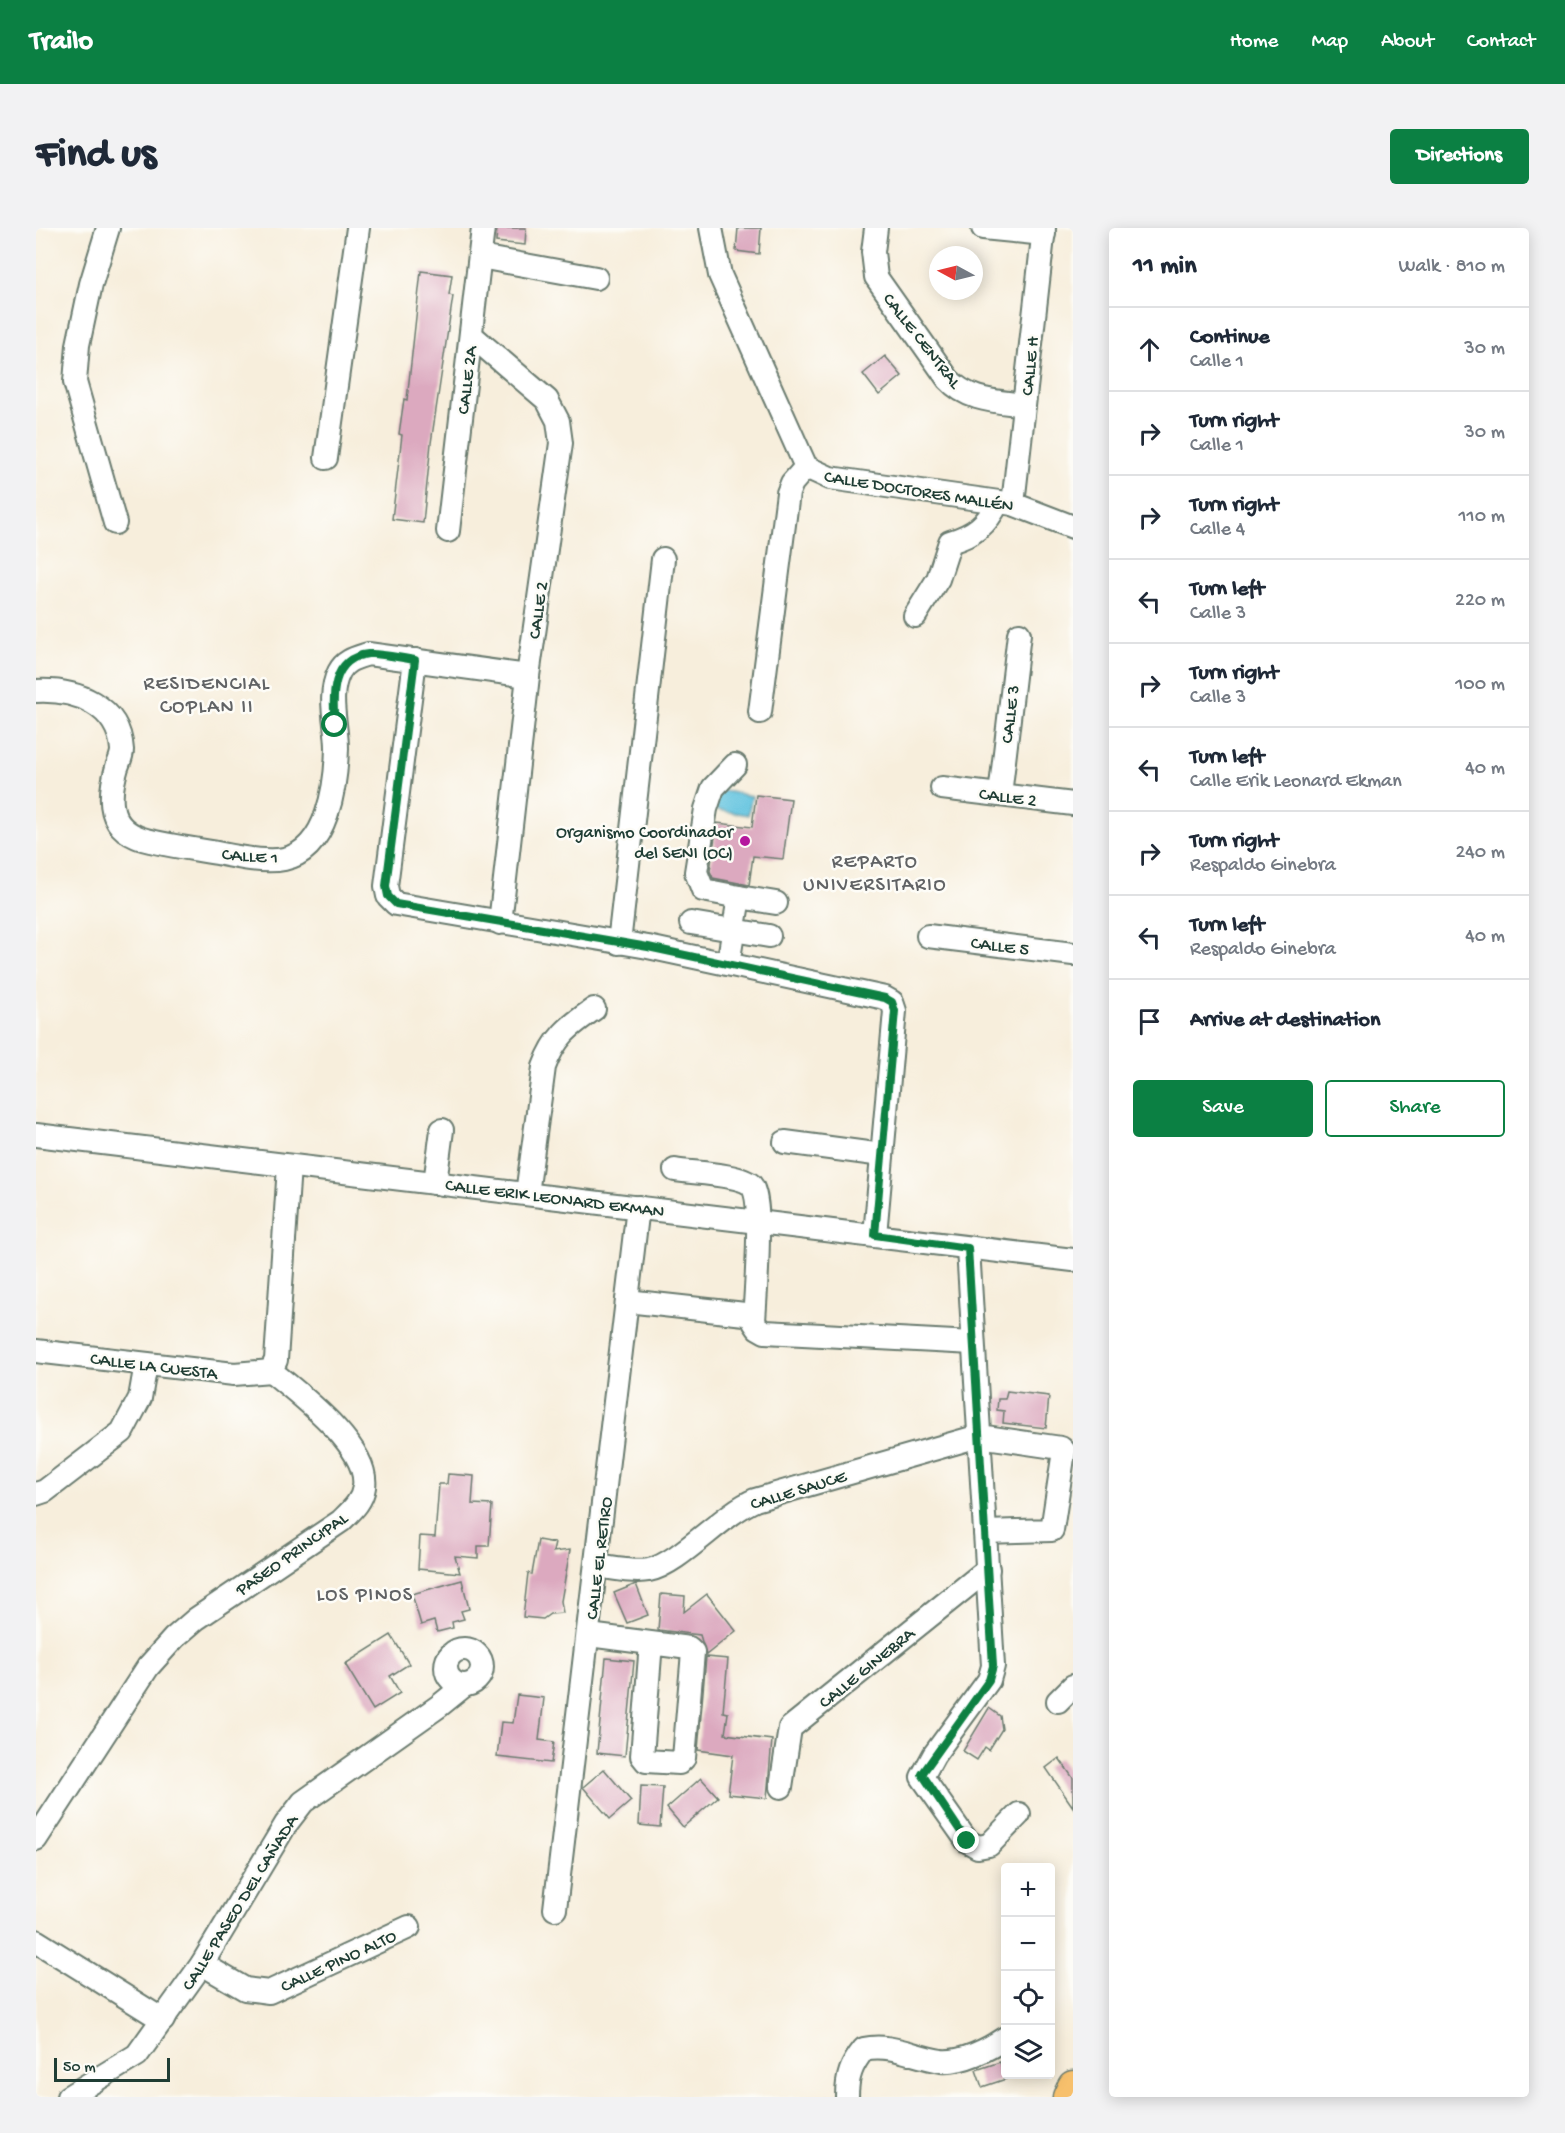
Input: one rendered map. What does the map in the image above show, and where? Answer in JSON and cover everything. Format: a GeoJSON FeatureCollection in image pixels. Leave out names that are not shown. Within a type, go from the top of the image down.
{"type":"FeatureCollection","features":[{"type":"Feature","properties":{"kind":"street"},"geometry":{"type":"LineString","coordinates":[[108,228],[91,284],[78,345],[75,382],[115,523]]}},
{"type":"Feature","properties":{"kind":"street"},"geometry":{"type":"LineString","coordinates":[[326,458],[358,228]]}},
{"type":"Feature","properties":{"kind":"street","name":"CALLE 2A"},"geometry":{"type":"LineString","coordinates":[[448,531],[483,228]]}},
{"type":"Feature","properties":{"kind":"street","name":"CALLE DOCTORES MALLÉN"},"geometry":{"type":"LineString","coordinates":[[711,228],[720,275],[806,467],[830,478],[1006,503],[1073,526]]}},
{"type":"Feature","properties":{"kind":"street","name":"CALLE CENTRAL"},"geometry":{"type":"LineString","coordinates":[[876,228],[873,252],[876,277],[957,389],[970,396],[1024,405]]}},
{"type":"Feature","properties":{"kind":"street"},"geometry":{"type":"LineString","coordinates":[[984,228],[1044,231]]}},
{"type":"Feature","properties":{"kind":"street","name":"CALLE H"},"geometry":{"type":"LineString","coordinates":[[1006,503],[1024,405],[1044,231]]}},
{"type":"Feature","properties":{"kind":"street"},"geometry":{"type":"LineString","coordinates":[[480,257],[596,278]]}},
{"type":"Feature","properties":{"kind":"street","name":"CALLE 2"},"geometry":{"type":"LineString","coordinates":[[471,335],[547,400],[558,421],[561,443],[528,676],[500,923]]}},
{"type":"Feature","properties":{"kind":"street"},"geometry":{"type":"LineString","coordinates":[[760,712],[788,493],[792,483],[806,467]]}},
{"type":"Feature","properties":{"kind":"street"},"geometry":{"type":"LineString","coordinates":[[915,616],[938,579],[950,542],[968,537],[981,528],[1006,503]]}},
{"type":"Feature","properties":{"kind":"street"},"geometry":{"type":"LineString","coordinates":[[619,942],[663,559]]}},
{"type":"Feature","properties":{"kind":"street","name":"CALLE 3"},"geometry":{"type":"LineString","coordinates":[[1000,795],[1019,634]]}},
{"type":"Feature","properties":{"kind":"street","name":"CALLE 1"},"geometry":{"type":"LineString","coordinates":[[36,691],[62,691],[83,697],[106,711],[117,726],[122,752],[109,801],[117,823],[137,837],[227,855],[284,859],[307,849],[322,825],[329,802],[337,749],[333,700],[339,672],[348,660],[368,654],[528,676]]}},
{"type":"Feature","properties":{"kind":"street"},"geometry":{"type":"LineString","coordinates":[[415,660],[386,886],[388,896],[396,904],[619,942],[885,998],[892,1002],[895,1011],[875,1235]]}},
{"type":"Feature","properties":{"kind":"street"},"geometry":{"type":"LineString","coordinates":[[735,765],[718,781],[710,795],[696,872],[703,890],[776,903]]}},
{"type":"Feature","properties":{"kind":"street","name":"CALLE 2"},"geometry":{"type":"LineString","coordinates":[[942,788],[1073,804]]}},
{"type":"Feature","properties":{"kind":"street"},"geometry":{"type":"LineString","coordinates":[[728,964],[739,897]]}},
{"type":"Feature","properties":{"kind":"street"},"geometry":{"type":"LineString","coordinates":[[691,923],[769,936]]}},
{"type":"Feature","properties":{"kind":"street","name":"CALLE 5"},"geometry":{"type":"LineString","coordinates":[[928,936],[1073,954]]}},
{"type":"Feature","properties":{"kind":"street"},"geometry":{"type":"LineString","coordinates":[[527,1194],[544,1067],[551,1049],[566,1028],[594,1009]]}},
{"type":"Feature","properties":{"kind":"street"},"geometry":{"type":"LineString","coordinates":[[435,1183],[442,1130]]}},
{"type":"Feature","properties":{"kind":"street","name":"CALLE ERIK LEONARD EKMAN"},"geometry":{"type":"LineString","coordinates":[[36,1135],[1073,1260]]}},
{"type":"Feature","properties":{"kind":"street"},"geometry":{"type":"LineString","coordinates":[[785,1142],[882,1155]]}},
{"type":"Feature","properties":{"kind":"street"},"geometry":{"type":"LineString","coordinates":[[271,1371],[276,1360],[289,1166]]}},
{"type":"Feature","properties":{"kind":"street"},"geometry":{"type":"LineString","coordinates":[[675,1170],[735,1178],[750,1185],[756,1199],[758,1221],[756,1322]]}},
{"type":"Feature","properties":{"kind":"street","name":"CALLE EL RETIRO"},"geometry":{"type":"LineString","coordinates":[[555,1909],[638,1208]]}},
{"type":"Feature","properties":{"kind":"street"},"geometry":{"type":"LineString","coordinates":[[968,1248],[992,1674],[934,1755],[922,1777],[967,1841],[973,1845],[989,1845],[1019,1814]]}},
{"type":"Feature","properties":{"kind":"street"},"geometry":{"type":"LineString","coordinates":[[627,1301],[756,1322],[765,1332],[973,1343]]}},
{"type":"Feature","properties":{"kind":"street","name":"CALLE LA CUESTA"},"geometry":{"type":"LineString","coordinates":[[36,1351],[234,1374],[271,1371]]}},
{"type":"Feature","properties":{"kind":"street"},"geometry":{"type":"LineString","coordinates":[[36,1494],[45,1491],[122,1432],[140,1398],[146,1364]]}},
{"type":"Feature","properties":{"kind":"street","name":"PASEO PRINCIPAL"},"geometry":{"type":"LineString","coordinates":[[36,1839],[148,1667],[174,1638],[196,1619],[341,1521],[357,1505],[364,1488],[364,1473],[357,1455],[330,1423],[271,1371]]}},
{"type":"Feature","properties":{"kind":"street"},"geometry":{"type":"LineString","coordinates":[[979,1436],[1057,1446],[1064,1451],[1052,1530],[985,1532]]}},
{"type":"Feature","properties":{"kind":"street","name":"CALLE SAUCE"},"geometry":{"type":"LineString","coordinates":[[597,1566],[638,1571],[653,1569],[755,1500],[979,1436]]}},
{"type":"Feature","properties":{"kind":"street","name":"CALLE GINEBRA"},"geometry":{"type":"LineString","coordinates":[[781,1787],[790,1728],[987,1569]]}},
{"type":"Feature","properties":{"kind":"street"},"geometry":{"type":"LineString","coordinates":[[589,1635],[651,1643],[689,1648],[693,1655],[684,1758],[679,1763],[646,1761],[642,1756],[651,1643]]}},
{"type":"Feature","properties":{"kind":"street","name":"CALLE PASEO DEL CAÑADA"},"geometry":{"type":"LineString","coordinates":[[68,2097],[137,2055],[202,1964],[286,1824],[303,1802],[439,1706],[465,1684]]}},
{"type":"Feature","properties":{"kind":"street","name":"CALLE PINO ALTO"},"geometry":{"type":"LineString","coordinates":[[202,1964],[245,1989],[269,1992],[409,1927]]}},
{"type":"Feature","properties":{"kind":"street"},"geometry":{"type":"LineString","coordinates":[[36,1941],[164,2020]]}},
{"type":"Feature","properties":{"kind":"street"},"geometry":{"type":"LineString","coordinates":[[847,2097],[847,2079],[854,2061],[864,2049],[880,2045],[942,2061],[968,2056],[1001,2040]]}},
{"type":"Feature","properties":{"kind":"water"},"geometry":{"type":"Polygon","coordinates":[[[714,789],[752,796],[748,815],[711,809],[714,789]]]}},
{"type":"Feature","properties":{"kind":"building"},"geometry":{"type":"Polygon","coordinates":[[[497,228],[526,228],[525,245],[496,242],[497,228]]]}},
{"type":"Feature","properties":{"kind":"building"},"geometry":{"type":"Polygon","coordinates":[[[738,228],[761,228],[759,254],[736,251],[738,228]]]}},
{"type":"Feature","properties":{"kind":"building"},"geometry":{"type":"Polygon","coordinates":[[[421,271],[452,275],[449,295],[453,296],[431,443],[423,523],[392,519],[402,435],[399,434],[404,399],[407,400],[421,271]]]}},
{"type":"Feature","properties":{"kind":"building"},"geometry":{"type":"Polygon","coordinates":[[[885,356],[902,376],[879,395],[863,374],[885,356]]]}},
{"type":"Feature","properties":{"kind":"building","name":"Organismo Coordinador del SENI (OC)"},"geometry":{"type":"Polygon","coordinates":[[[756,795],[791,799],[783,859],[753,856],[749,885],[713,878],[710,871],[717,823],[752,827],[756,795]]]}},
{"type":"Feature","properties":{"kind":"building"},"geometry":{"type":"Polygon","coordinates":[[[1007,1391],[1049,1396],[1046,1428],[1003,1423],[1004,1411],[997,1410],[998,1399],[1005,1399],[1007,1391]]]}},
{"type":"Feature","properties":{"kind":"building"},"geometry":{"type":"Polygon","coordinates":[[[448,1474],[474,1476],[472,1504],[492,1505],[489,1546],[478,1546],[478,1558],[455,1556],[460,1573],[418,1569],[420,1536],[435,1537],[439,1484],[447,1484],[448,1474]]]}},
{"type":"Feature","properties":{"kind":"building"},"geometry":{"type":"Polygon","coordinates":[[[538,1540],[555,1543],[553,1552],[570,1550],[561,1601],[563,1613],[550,1614],[543,1619],[523,1617],[528,1573],[532,1574],[538,1540]]]}},
{"type":"Feature","properties":{"kind":"building"},"geometry":{"type":"Polygon","coordinates":[[[462,1580],[469,1609],[461,1611],[464,1619],[452,1622],[453,1628],[437,1632],[434,1621],[421,1625],[412,1594],[462,1580]]]}},
{"type":"Feature","properties":{"kind":"building"},"geometry":{"type":"Polygon","coordinates":[[[636,1584],[648,1615],[627,1623],[614,1593],[636,1584]]]}},
{"type":"Feature","properties":{"kind":"building"},"geometry":{"type":"Polygon","coordinates":[[[661,1594],[685,1596],[684,1612],[707,1594],[736,1631],[706,1655],[700,1635],[658,1630],[661,1594]]]}},
{"type":"Feature","properties":{"kind":"building"},"geometry":{"type":"Polygon","coordinates":[[[391,1635],[409,1664],[390,1676],[400,1693],[373,1710],[345,1664],[391,1635]]]}},
{"type":"Feature","properties":{"kind":"building"},"geometry":{"type":"Polygon","coordinates":[[[706,1657],[728,1659],[723,1712],[728,1713],[725,1734],[772,1740],[767,1798],[728,1794],[733,1755],[698,1750],[706,1657]]]}},
{"type":"Feature","properties":{"kind":"building"},"geometry":{"type":"Polygon","coordinates":[[[606,1658],[634,1661],[625,1756],[597,1753],[606,1658]]]}},
{"type":"Feature","properties":{"kind":"building"},"geometry":{"type":"Polygon","coordinates":[[[517,1695],[544,1698],[539,1740],[554,1742],[551,1763],[497,1757],[501,1722],[513,1723],[517,1695]]]}},
{"type":"Feature","properties":{"kind":"building"},"geometry":{"type":"Polygon","coordinates":[[[989,1708],[1000,1716],[1002,1729],[989,1750],[985,1747],[977,1760],[963,1751],[989,1708]]]}},
{"type":"Feature","properties":{"kind":"building"},"geometry":{"type":"Polygon","coordinates":[[[1059,1758],[1073,1778],[1073,1807],[1046,1768],[1059,1758]]]}},
{"type":"Feature","properties":{"kind":"building"},"geometry":{"type":"Polygon","coordinates":[[[604,1769],[631,1801],[610,1819],[583,1787],[604,1769]]]}},
{"type":"Feature","properties":{"kind":"building"},"geometry":{"type":"Polygon","coordinates":[[[701,1778],[718,1797],[683,1827],[667,1808],[701,1778]]]}},
{"type":"Feature","properties":{"kind":"building"},"geometry":{"type":"Polygon","coordinates":[[[641,1786],[663,1787],[660,1827],[639,1825],[641,1786]]]}},
{"type":"Feature","properties":{"kind":"building"},"geometry":{"type":"Polygon","coordinates":[[[1000,2062],[1001,2079],[1006,2079],[982,2087],[976,2070],[1000,2062]]]}},
{"type":"Feature","properties":{"kind":"place","name":"Organismo Coordinador del SENI (OC)"},"geometry":{"type":"Point","coordinates":[745,841]}},
{"type":"Feature","properties":{"kind":"district","name":"RESIDENCIAL COPLAN II"},"geometry":{"type":"Point","coordinates":[207,694]}},
{"type":"Feature","properties":{"kind":"district","name":"REPARTO UNIVERSITARIO"},"geometry":{"type":"Point","coordinates":[875,872]}},
{"type":"Feature","properties":{"kind":"district","name":"LOS PINOS"},"geometry":{"type":"Point","coordinates":[365,1593]}},
{"type":"Feature","properties":{"kind":"route"},"geometry":{"type":"LineString","coordinates":[[335,725],[333,700],[339,672],[348,660],[368,654],[415,660],[386,886],[388,896],[396,904],[648,947],[885,998],[892,1002],[895,1011],[875,1235],[968,1248],[993,1666],[989,1680],[922,1774],[967,1841]]}}]}
